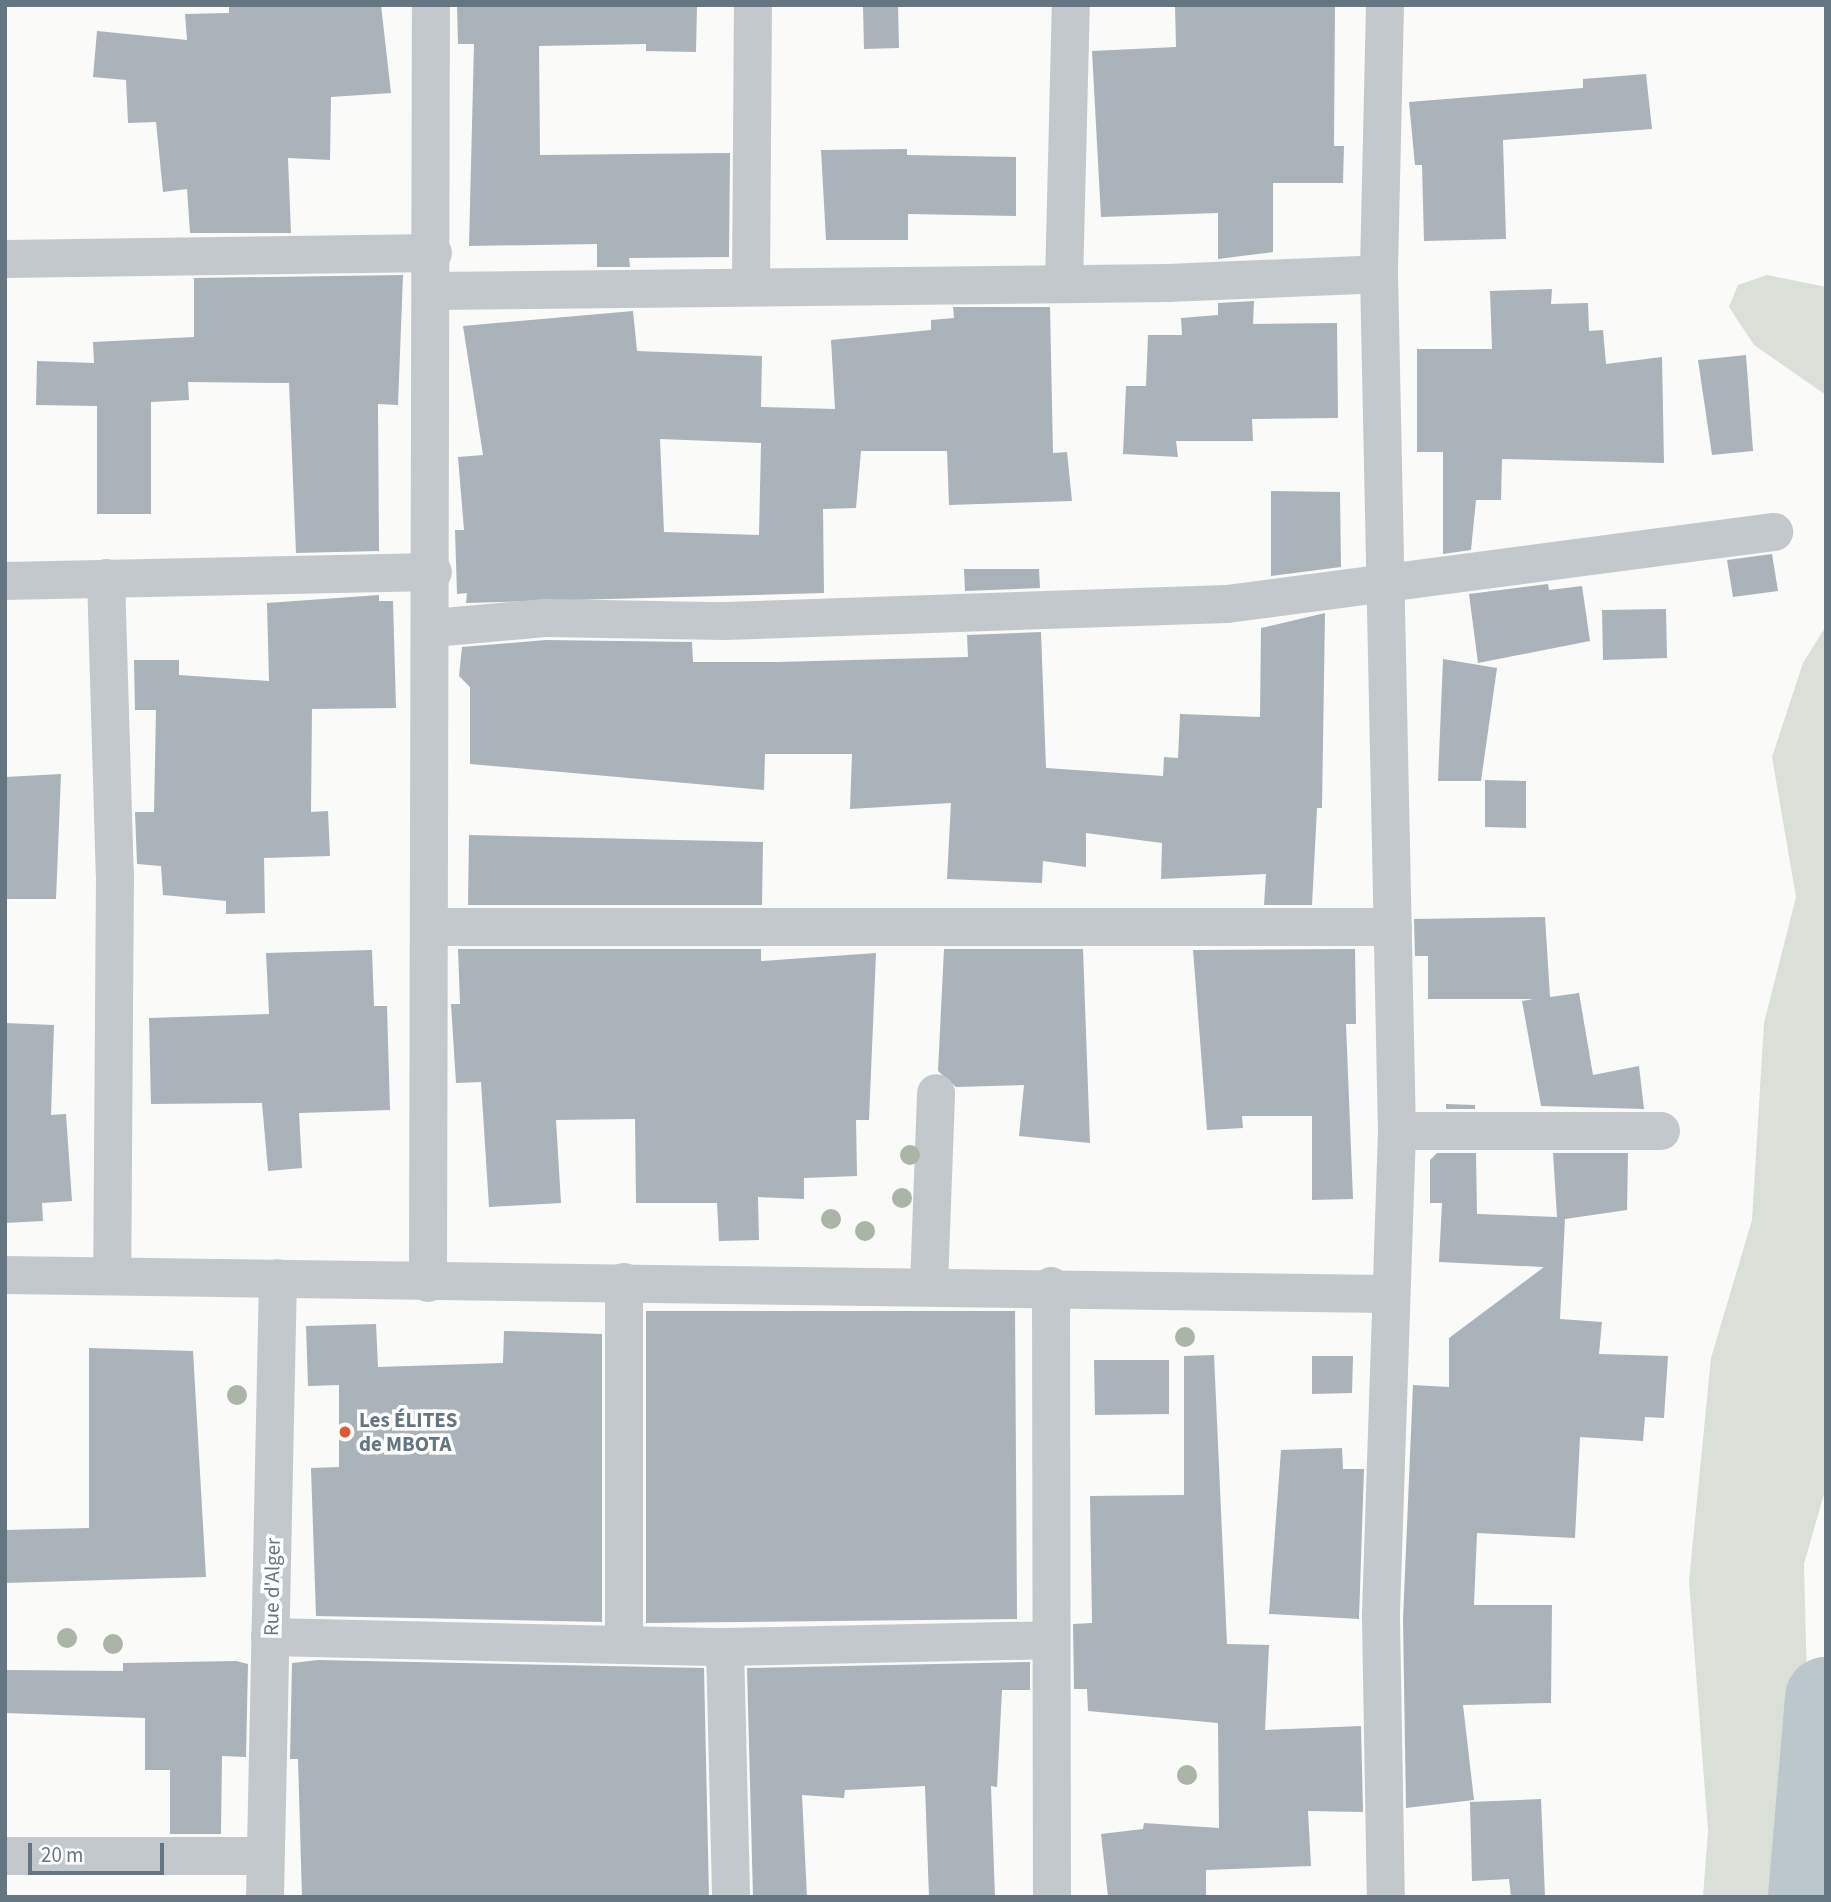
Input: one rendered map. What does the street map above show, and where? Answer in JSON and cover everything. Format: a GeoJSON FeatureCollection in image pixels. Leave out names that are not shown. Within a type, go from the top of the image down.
{"type":"FeatureCollection","features":[{"type":"Feature","properties":{"kind":"street"},"geometry":{"type":"LineString","coordinates":[[428,1283],[433,628],[427,412],[433,253],[430,5]]}},
{"type":"Feature","properties":{"kind":"street"},"geometry":{"type":"LineString","coordinates":[[751,286],[753,5]]}},
{"type":"Feature","properties":{"kind":"street"},"geometry":{"type":"LineString","coordinates":[[1064,284],[1072,5]]}},
{"type":"Feature","properties":{"kind":"street"},"geometry":{"type":"LineString","coordinates":[[1385,5],[1379,274],[1390,587],[1397,1131],[1388,1294],[1381,1619],[1386,1897]]}},
{"type":"Feature","properties":{"kind":"street"},"geometry":{"type":"LineString","coordinates":[[5,259],[433,253]]}},
{"type":"Feature","properties":{"kind":"street"},"geometry":{"type":"LineString","coordinates":[[431,291],[1064,284],[1379,274]]}},
{"type":"Feature","properties":{"kind":"street"},"geometry":{"type":"LineString","coordinates":[[433,628],[545,618],[724,621],[1227,604],[1390,587],[1774,532]]}},
{"type":"Feature","properties":{"kind":"street"},"geometry":{"type":"LineString","coordinates":[[5,581],[433,572]]}},
{"type":"Feature","properties":{"kind":"street"},"geometry":{"type":"LineString","coordinates":[[106,578],[115,874],[112,1275]]}},
{"type":"Feature","properties":{"kind":"street"},"geometry":{"type":"LineString","coordinates":[[430,927],[1393,927]]}},
{"type":"Feature","properties":{"kind":"street"},"geometry":{"type":"LineString","coordinates":[[929,1286],[936,1093]]}},
{"type":"Feature","properties":{"kind":"street"},"geometry":{"type":"LineString","coordinates":[[1397,1131],[1661,1131]]}},
{"type":"Feature","properties":{"kind":"street"},"geometry":{"type":"LineString","coordinates":[[5,1275],[278,1278],[428,1283],[1051,1286],[1388,1294]]}},
{"type":"Feature","properties":{"kind":"street","name":"Rue d'Alger"},"geometry":{"type":"LineString","coordinates":[[265,1897],[278,1278]]}},
{"type":"Feature","properties":{"kind":"street"},"geometry":{"type":"LineString","coordinates":[[624,1282],[624,1645]]}},
{"type":"Feature","properties":{"kind":"street"},"geometry":{"type":"LineString","coordinates":[[1051,1286],[1049,1640],[1052,1897]]}},
{"type":"Feature","properties":{"kind":"street"},"geometry":{"type":"LineString","coordinates":[[271,1637],[725,1647],[1049,1640]]}},
{"type":"Feature","properties":{"kind":"street"},"geometry":{"type":"LineString","coordinates":[[725,1647],[731,1897]]}},
{"type":"Feature","properties":{"kind":"street"},"geometry":{"type":"LineString","coordinates":[[5,1856],[265,1856]]}},
{"type":"Feature","properties":{"kind":"shaded area"},"geometry":{"type":"Polygon","coordinates":[[[1767,275],[1826,287],[1826,395],[1754,345],[1729,307],[1738,285],[1767,275]]]}},
{"type":"Feature","properties":{"kind":"shaded area"},"geometry":{"type":"Polygon","coordinates":[[[1826,626],[1826,1487],[1804,1564],[1808,1720],[1793,1897],[1703,1897],[1708,1831],[1689,1581],[1711,1358],[1752,1220],[1764,1023],[1796,897],[1772,757],[1803,663],[1826,626]]]}},
{"type":"Feature","properties":{"kind":"building"},"geometry":{"type":"Polygon","coordinates":[[[229,5],[381,5],[391,93],[331,97],[330,160],[288,158],[291,233],[190,233],[187,189],[163,192],[156,122],[128,123],[126,80],[93,77],[97,31],[187,40],[185,14],[229,13],[229,5]]]}},
{"type":"Feature","properties":{"kind":"building"},"geometry":{"type":"Polygon","coordinates":[[[457,5],[697,5],[696,52],[646,51],[646,44],[539,46],[540,155],[730,153],[729,257],[629,258],[630,267],[597,267],[597,244],[469,246],[474,44],[458,44],[457,5]]]}},
{"type":"Feature","properties":{"kind":"building"},"geometry":{"type":"Polygon","coordinates":[[[863,5],[898,5],[899,48],[864,49],[863,5]]]}},
{"type":"Feature","properties":{"kind":"building"},"geometry":{"type":"Polygon","coordinates":[[[1175,5],[1335,5],[1334,146],[1344,146],[1343,183],[1273,183],[1273,252],[1218,259],[1218,213],[1101,217],[1092,51],[1176,47],[1175,5]]]}},
{"type":"Feature","properties":{"kind":"building"},"geometry":{"type":"Polygon","coordinates":[[[1646,74],[1652,129],[1503,140],[1506,239],[1424,241],[1422,165],[1415,165],[1409,102],[1583,88],[1583,79],[1646,74]]]}},
{"type":"Feature","properties":{"kind":"building"},"geometry":{"type":"Polygon","coordinates":[[[907,149],[907,155],[1016,157],[1016,216],[908,214],[908,240],[826,240],[821,150],[907,149]]]}},
{"type":"Feature","properties":{"kind":"building"},"geometry":{"type":"Polygon","coordinates":[[[403,275],[398,405],[378,404],[379,551],[296,553],[289,383],[188,382],[189,400],[151,402],[151,514],[97,514],[97,406],[36,405],[37,361],[94,363],[93,342],[194,337],[194,278],[403,275]]]}},
{"type":"Feature","properties":{"kind":"building"},"geometry":{"type":"Polygon","coordinates":[[[1552,289],[1551,304],[1588,303],[1589,331],[1603,330],[1606,364],[1662,357],[1664,463],[1502,459],[1501,500],[1476,500],[1471,550],[1443,554],[1443,452],[1417,452],[1417,349],[1492,349],[1490,291],[1552,289]]]}},
{"type":"Feature","properties":{"kind":"building"},"geometry":{"type":"Polygon","coordinates":[[[1254,301],[1253,324],[1337,323],[1338,418],[1252,419],[1253,441],[1176,441],[1178,457],[1123,454],[1126,386],[1146,386],[1148,335],[1182,335],[1181,318],[1218,315],[1218,303],[1254,301]]]}},
{"type":"Feature","properties":{"kind":"building"},"geometry":{"type":"Polygon","coordinates":[[[953,307],[1050,307],[1053,453],[1067,452],[1072,501],[949,505],[947,451],[861,451],[856,508],[823,509],[824,593],[466,603],[467,593],[457,594],[455,530],[464,530],[458,457],[483,455],[463,326],[633,311],[637,351],[762,356],[761,407],[835,409],[831,340],[931,330],[931,320],[954,318],[953,307]],[[660,439],[664,532],[759,535],[761,443],[660,439]]]}},
{"type":"Feature","properties":{"kind":"building"},"geometry":{"type":"Polygon","coordinates":[[[1746,355],[1753,451],[1712,455],[1698,360],[1746,355]]]}},
{"type":"Feature","properties":{"kind":"building"},"geometry":{"type":"Polygon","coordinates":[[[1271,491],[1340,492],[1341,567],[1271,576],[1271,491]]]}},
{"type":"Feature","properties":{"kind":"building"},"geometry":{"type":"Polygon","coordinates":[[[1772,554],[1778,591],[1733,597],[1727,560],[1772,554]]]}},
{"type":"Feature","properties":{"kind":"building"},"geometry":{"type":"Polygon","coordinates":[[[964,569],[1039,569],[1040,588],[965,591],[964,569]]]}},
{"type":"Feature","properties":{"kind":"building"},"geometry":{"type":"Polygon","coordinates":[[[1548,584],[1549,590],[1582,586],[1590,641],[1478,663],[1469,594],[1548,584]]]}},
{"type":"Feature","properties":{"kind":"building"},"geometry":{"type":"Polygon","coordinates":[[[379,595],[379,601],[393,601],[396,708],[312,709],[311,812],[328,811],[330,856],[264,858],[265,913],[226,914],[226,901],[163,895],[161,866],[137,864],[135,812],[154,812],[156,710],[135,710],[134,660],[179,660],[179,675],[269,681],[267,603],[379,595]]]}},
{"type":"Feature","properties":{"kind":"building"},"geometry":{"type":"Polygon","coordinates":[[[1666,609],[1667,658],[1603,660],[1602,610],[1666,609]]]}},
{"type":"Feature","properties":{"kind":"building"},"geometry":{"type":"Polygon","coordinates":[[[1325,613],[1322,808],[1317,808],[1312,905],[1264,905],[1266,874],[1161,879],[1162,843],[1086,833],[1086,867],[1043,861],[1042,883],[947,879],[951,803],[850,809],[852,754],[765,754],[764,790],[470,764],[470,687],[459,676],[462,647],[546,640],[692,642],[693,662],[777,662],[968,657],[967,635],[1041,632],[1046,768],[1163,776],[1164,757],[1178,758],[1180,714],[1260,717],[1261,628],[1325,613]]]}},
{"type":"Feature","properties":{"kind":"building"},"geometry":{"type":"Polygon","coordinates":[[[1443,659],[1497,668],[1481,781],[1438,781],[1443,659]]]}},
{"type":"Feature","properties":{"kind":"building"},"geometry":{"type":"Polygon","coordinates":[[[61,774],[56,899],[5,899],[5,777],[61,774]]]}},
{"type":"Feature","properties":{"kind":"building"},"geometry":{"type":"Polygon","coordinates":[[[1485,780],[1526,781],[1526,828],[1485,827],[1485,780]]]}},
{"type":"Feature","properties":{"kind":"building"},"geometry":{"type":"Polygon","coordinates":[[[469,835],[763,842],[762,905],[468,905],[469,835]]]}},
{"type":"Feature","properties":{"kind":"building"},"geometry":{"type":"Polygon","coordinates":[[[1545,917],[1550,997],[1579,993],[1593,1075],[1639,1066],[1644,1109],[1541,1106],[1522,1001],[1533,999],[1428,999],[1428,956],[1415,956],[1414,919],[1545,917]]]}},
{"type":"Feature","properties":{"kind":"building"},"geometry":{"type":"Polygon","coordinates":[[[458,949],[761,949],[761,961],[876,953],[869,1120],[856,1120],[857,1176],[804,1178],[804,1199],[758,1197],[759,1240],[719,1241],[717,1203],[636,1203],[635,1119],[556,1120],[561,1203],[489,1207],[481,1082],[456,1083],[451,1004],[460,1004],[458,949]]]}},
{"type":"Feature","properties":{"kind":"building"},"geometry":{"type":"Polygon","coordinates":[[[944,949],[1083,949],[1090,1143],[1019,1136],[1024,1085],[956,1087],[938,1071],[944,949]]]}},
{"type":"Feature","properties":{"kind":"building"},"geometry":{"type":"Polygon","coordinates":[[[1355,949],[1356,1024],[1346,1024],[1353,1199],[1312,1200],[1312,1116],[1242,1116],[1243,1128],[1207,1130],[1193,950],[1355,949]]]}},
{"type":"Feature","properties":{"kind":"building"},"geometry":{"type":"Polygon","coordinates":[[[372,950],[374,1006],[387,1006],[390,1110],[299,1113],[302,1168],[268,1171],[262,1103],[151,1104],[149,1018],[269,1014],[266,953],[372,950]]]}},
{"type":"Feature","properties":{"kind":"building"},"geometry":{"type":"Polygon","coordinates":[[[5,1023],[54,1025],[51,1115],[66,1114],[72,1201],[42,1203],[43,1221],[5,1223],[5,1023]]]}},
{"type":"Feature","properties":{"kind":"building"},"geometry":{"type":"Polygon","coordinates":[[[1446,1104],[1475,1105],[1475,1109],[1446,1109],[1446,1104]]]}},
{"type":"Feature","properties":{"kind":"building"},"geometry":{"type":"Polygon","coordinates":[[[1437,1153],[1476,1153],[1477,1214],[1557,1217],[1553,1153],[1628,1153],[1627,1210],[1565,1219],[1560,1319],[1602,1322],[1599,1354],[1668,1356],[1664,1418],[1645,1417],[1643,1441],[1580,1437],[1575,1538],[1477,1533],[1474,1605],[1552,1605],[1551,1703],[1463,1705],[1474,1800],[1406,1808],[1403,1619],[1413,1385],[1449,1387],[1449,1338],[1544,1267],[1439,1262],[1442,1203],[1430,1203],[1430,1160],[1437,1153]]]}},
{"type":"Feature","properties":{"kind":"building"},"geometry":{"type":"Polygon","coordinates":[[[646,1311],[1015,1311],[1017,1619],[646,1623],[646,1311]]]}},
{"type":"Feature","properties":{"kind":"building"},"geometry":{"type":"Polygon","coordinates":[[[376,1324],[378,1367],[503,1363],[504,1331],[602,1334],[602,1622],[316,1616],[311,1468],[339,1467],[339,1385],[308,1386],[306,1326],[376,1324]]]}},
{"type":"Feature","properties":{"kind":"building"},"geometry":{"type":"Polygon","coordinates":[[[89,1348],[193,1351],[206,1577],[5,1583],[5,1530],[89,1528],[89,1348]]]}},
{"type":"Feature","properties":{"kind":"building"},"geometry":{"type":"Polygon","coordinates":[[[1214,1355],[1227,1644],[1269,1645],[1265,1730],[1361,1726],[1363,1812],[1308,1811],[1311,1866],[1206,1870],[1206,1897],[1108,1897],[1101,1834],[1143,1829],[1144,1823],[1219,1828],[1218,1723],[1088,1711],[1087,1689],[1074,1689],[1073,1624],[1092,1623],[1090,1496],[1184,1495],[1184,1356],[1214,1355]]]}},
{"type":"Feature","properties":{"kind":"building"},"geometry":{"type":"Polygon","coordinates":[[[1312,1356],[1353,1356],[1352,1393],[1312,1394],[1312,1356]]]}},
{"type":"Feature","properties":{"kind":"building"},"geometry":{"type":"Polygon","coordinates":[[[1094,1360],[1169,1360],[1169,1414],[1095,1415],[1094,1360]]]}},
{"type":"Feature","properties":{"kind":"building"},"geometry":{"type":"Polygon","coordinates":[[[1342,1448],[1343,1469],[1364,1469],[1359,1619],[1269,1614],[1281,1450],[1342,1448]]]}},
{"type":"Feature","properties":{"kind":"building"},"geometry":{"type":"Polygon","coordinates":[[[318,1660],[704,1668],[709,1897],[302,1897],[298,1759],[290,1759],[292,1663],[318,1660]]]}},
{"type":"Feature","properties":{"kind":"building"},"geometry":{"type":"Polygon","coordinates":[[[236,1661],[248,1664],[246,1757],[222,1756],[221,1834],[170,1834],[170,1770],[145,1770],[145,1718],[5,1713],[5,1670],[123,1671],[123,1663],[236,1661]]]}},
{"type":"Feature","properties":{"kind":"building"},"geometry":{"type":"Polygon","coordinates":[[[1030,1662],[1030,1690],[1002,1690],[997,1787],[991,1786],[995,1897],[929,1897],[925,1786],[845,1790],[844,1798],[802,1795],[807,1897],[753,1897],[747,1668],[1030,1662]]]}},
{"type":"Feature","properties":{"kind":"building"},"geometry":{"type":"Polygon","coordinates":[[[1541,1799],[1545,1897],[1511,1897],[1509,1879],[1472,1881],[1470,1802],[1541,1799]]]}},
{"type":"Feature","properties":{"kind":"waterway"},"geometry":{"type":"LineString","coordinates":[[1809,1897],[1826,1698]]}},
{"type":"Feature","properties":{"kind":"place","name":"Les ÉLITES de MBOTA"},"geometry":{"type":"Point","coordinates":[345,1432]}}]}
